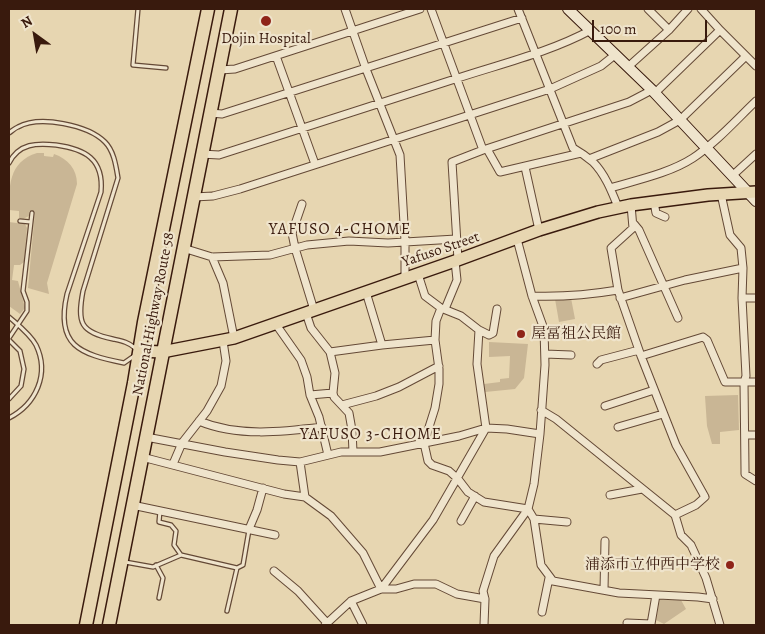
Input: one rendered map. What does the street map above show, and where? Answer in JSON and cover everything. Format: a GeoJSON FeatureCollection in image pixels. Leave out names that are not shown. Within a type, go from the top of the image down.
{"type":"FeatureCollection","features":[{"type":"Feature","properties":{"kind":"highway","name":"National Highway Route 58"},"geometry":{"type":"LineString","coordinates":[[86,625],[140,352],[146,312],[208,9]]}},
{"type":"Feature","properties":{"kind":"highway","name":"National Highway Route 58"},"geometry":{"type":"LineString","coordinates":[[109,625],[231,9]]}},
{"type":"Feature","properties":{"kind":"main road","name":"Yafuso Street"},"geometry":{"type":"LineString","coordinates":[[140,352],[162,352],[228,339],[457,261],[569,220],[631,205],[752,192]]}},
{"type":"Feature","properties":{"kind":"street"},"geometry":{"type":"LineString","coordinates":[[345,9],[400,155],[405,241],[405,278]]}},
{"type":"Feature","properties":{"kind":"street"},"geometry":{"type":"LineString","coordinates":[[220,70],[231,70],[420,9]]}},
{"type":"Feature","properties":{"kind":"street"},"geometry":{"type":"LineString","coordinates":[[431,9],[469,114],[485,150],[500,172],[581,153]]}},
{"type":"Feature","properties":{"kind":"street"},"geometry":{"type":"LineString","coordinates":[[518,9],[573,148],[589,159],[600,172],[610,188],[618,208]]}},
{"type":"Feature","properties":{"kind":"street"},"geometry":{"type":"LineString","coordinates":[[568,9],[654,91],[732,176],[752,192],[756,202]]}},
{"type":"Feature","properties":{"kind":"street"},"geometry":{"type":"LineString","coordinates":[[648,9],[669,30]]}},
{"type":"Feature","properties":{"kind":"street"},"geometry":{"type":"LineString","coordinates":[[629,66],[669,30],[688,9]]}},
{"type":"Feature","properties":{"kind":"street"},"geometry":{"type":"LineString","coordinates":[[701,9],[756,66]]}},
{"type":"Feature","properties":{"kind":"street"},"geometry":{"type":"LineString","coordinates":[[210,113],[222,114],[522,18]]}},
{"type":"Feature","properties":{"kind":"street"},"geometry":{"type":"LineString","coordinates":[[201,154],[218,155],[303,129],[536,54],[591,30]]}},
{"type":"Feature","properties":{"kind":"street"},"geometry":{"type":"LineString","coordinates":[[713,599],[619,593],[553,581],[541,565],[534,519],[528,509],[484,502],[474,496],[449,471],[432,465],[428,461],[424,443],[435,408],[439,384],[436,321],[457,280],[452,162],[629,102],[654,91],[720,30]]}},
{"type":"Feature","properties":{"kind":"street"},"geometry":{"type":"LineString","coordinates":[[194,196],[206,197],[226,193],[550,89],[601,66],[616,54]]}},
{"type":"Feature","properties":{"kind":"street"},"geometry":{"type":"LineString","coordinates":[[276,56],[315,164]]}},
{"type":"Feature","properties":{"kind":"street"},"geometry":{"type":"LineString","coordinates":[[589,159],[658,132],[680,120],[746,56]]}},
{"type":"Feature","properties":{"kind":"street"},"geometry":{"type":"LineString","coordinates":[[610,188],[653,176],[691,159],[706,148],[756,101]]}},
{"type":"Feature","properties":{"kind":"street"},"geometry":{"type":"LineString","coordinates":[[732,176],[756,154]]}},
{"type":"Feature","properties":{"kind":"street"},"geometry":{"type":"LineString","coordinates":[[525,167],[539,230]]}},
{"type":"Feature","properties":{"kind":"street"},"geometry":{"type":"LineString","coordinates":[[721,194],[730,235],[741,248],[746,376],[744,382],[745,474],[756,481]]}},
{"type":"Feature","properties":{"kind":"street"},"geometry":{"type":"LineString","coordinates":[[654,202],[656,213],[665,217]]}},
{"type":"Feature","properties":{"kind":"street"},"geometry":{"type":"LineString","coordinates":[[302,204],[292,233],[310,311],[311,328],[330,352],[335,373],[333,393],[334,397],[349,413],[353,452]]}},
{"type":"Feature","properties":{"kind":"street"},"geometry":{"type":"LineString","coordinates":[[631,205],[634,224],[639,230],[678,318]]}},
{"type":"Feature","properties":{"kind":"street"},"geometry":{"type":"LineString","coordinates":[[634,224],[631,231],[611,248],[620,298],[676,445],[705,497],[696,505],[675,515]]}},
{"type":"Feature","properties":{"kind":"street"},"geometry":{"type":"LineString","coordinates":[[183,248],[212,257],[270,255],[307,245],[349,240],[388,243],[456,239]]}},
{"type":"Feature","properties":{"kind":"street"},"geometry":{"type":"LineString","coordinates":[[484,625],[485,599],[483,591],[494,556],[528,509],[534,484],[540,434],[545,354],[544,329],[532,296],[517,239]]}},
{"type":"Feature","properties":{"kind":"street"},"geometry":{"type":"LineString","coordinates":[[173,464],[182,443],[207,411],[221,386],[226,360],[228,339],[223,283],[212,257]]}},
{"type":"Feature","properties":{"kind":"street"},"geometry":{"type":"LineString","coordinates":[[620,298],[743,268]]}},
{"type":"Feature","properties":{"kind":"street"},"geometry":{"type":"LineString","coordinates":[[418,274],[426,296],[443,308],[461,316],[478,330],[489,335],[493,333],[498,309]]}},
{"type":"Feature","properties":{"kind":"street"},"geometry":{"type":"LineString","coordinates":[[532,296],[582,296],[618,290]]}},
{"type":"Feature","properties":{"kind":"street"},"geometry":{"type":"LineString","coordinates":[[366,292],[382,345]]}},
{"type":"Feature","properties":{"kind":"street"},"geometry":{"type":"LineString","coordinates":[[742,298],[756,298]]}},
{"type":"Feature","properties":{"kind":"street"},"geometry":{"type":"LineString","coordinates":[[275,323],[301,360],[308,377],[310,395],[322,427],[328,455]]}},
{"type":"Feature","properties":{"kind":"street"},"geometry":{"type":"LineString","coordinates":[[381,589],[434,520],[486,428],[477,364],[478,330]]}},
{"type":"Feature","properties":{"kind":"street"},"geometry":{"type":"LineString","coordinates":[[597,364],[601,360],[640,353],[703,337],[707,340],[725,382],[756,382]]}},
{"type":"Feature","properties":{"kind":"street"},"geometry":{"type":"LineString","coordinates":[[330,352],[436,340]]}},
{"type":"Feature","properties":{"kind":"street"},"geometry":{"type":"LineString","coordinates":[[545,354],[571,355]]}},
{"type":"Feature","properties":{"kind":"street"},"geometry":{"type":"LineString","coordinates":[[342,405],[376,396],[399,387],[439,366]]}},
{"type":"Feature","properties":{"kind":"street"},"geometry":{"type":"LineString","coordinates":[[605,406],[654,390]]}},
{"type":"Feature","properties":{"kind":"street"},"geometry":{"type":"LineString","coordinates":[[310,395],[333,393]]}},
{"type":"Feature","properties":{"kind":"street"},"geometry":{"type":"LineString","coordinates":[[541,410],[556,418],[675,515],[681,535],[691,545],[700,564],[720,625]]}},
{"type":"Feature","properties":{"kind":"street"},"geometry":{"type":"LineString","coordinates":[[618,427],[663,414]]}},
{"type":"Feature","properties":{"kind":"street"},"geometry":{"type":"LineString","coordinates":[[199,421],[213,427],[251,432],[290,431],[322,427]]}},
{"type":"Feature","properties":{"kind":"street"},"geometry":{"type":"LineString","coordinates":[[146,437],[225,452],[300,462],[340,452],[380,452],[486,428],[540,434]]}},
{"type":"Feature","properties":{"kind":"street"},"geometry":{"type":"LineString","coordinates":[[745,436],[756,435]]}},
{"type":"Feature","properties":{"kind":"street"},"geometry":{"type":"LineString","coordinates":[[142,457],[284,494],[306,496],[327,513],[354,540],[363,553],[381,589]]}},
{"type":"Feature","properties":{"kind":"street"},"geometry":{"type":"LineString","coordinates":[[300,462],[306,496]]}},
{"type":"Feature","properties":{"kind":"street"},"geometry":{"type":"LineString","coordinates":[[249,529],[263,488]]}},
{"type":"Feature","properties":{"kind":"street"},"geometry":{"type":"LineString","coordinates":[[610,494],[642,489]]}},
{"type":"Feature","properties":{"kind":"street"},"geometry":{"type":"LineString","coordinates":[[461,521],[474,496]]}},
{"type":"Feature","properties":{"kind":"street"},"geometry":{"type":"LineString","coordinates":[[132,505],[275,535]]}},
{"type":"Feature","properties":{"kind":"street"},"geometry":{"type":"LineString","coordinates":[[534,519],[567,522]]}},
{"type":"Feature","properties":{"kind":"street"},"geometry":{"type":"LineString","coordinates":[[604,590],[605,541]]}},
{"type":"Feature","properties":{"kind":"street"},"geometry":{"type":"LineString","coordinates":[[274,571],[298,591],[326,624],[351,601],[381,589],[396,589],[414,584],[436,584],[457,594],[485,599]]}},
{"type":"Feature","properties":{"kind":"street"},"geometry":{"type":"LineString","coordinates":[[542,612],[549,578]]}},
{"type":"Feature","properties":{"kind":"street"},"geometry":{"type":"LineString","coordinates":[[627,623],[652,624],[656,595]]}},
{"type":"Feature","properties":{"kind":"street"},"geometry":{"type":"LineString","coordinates":[[351,601],[363,625]]}},
{"type":"Feature","properties":{"kind":"lane"},"geometry":{"type":"LineString","coordinates":[[138,9],[134,65],[166,68]]}},
{"type":"Feature","properties":{"kind":"lane"},"geometry":{"type":"LineString","coordinates":[[9,133],[19,126],[31,122],[55,123],[85,129],[106,143],[114,160],[118,178],[83,291],[80,308],[81,323],[98,336],[129,342],[140,352],[124,363],[92,356],[73,344],[67,334],[64,323],[63,311],[67,294],[100,192],[102,180],[99,169],[86,152],[72,147],[35,143],[19,151],[9,163]]}},
{"type":"Feature","properties":{"kind":"lane"},"geometry":{"type":"LineString","coordinates":[[9,399],[21,386],[24,369],[20,351],[9,339],[24,318],[28,306],[23,291],[32,213]]}},
{"type":"Feature","properties":{"kind":"lane"},"geometry":{"type":"LineString","coordinates":[[20,221],[31,222]]}},
{"type":"Feature","properties":{"kind":"lane"},"geometry":{"type":"LineString","coordinates":[[9,317],[35,344],[41,365],[41,377],[38,388],[32,398],[26,407],[9,418]]}},
{"type":"Feature","properties":{"kind":"lane"},"geometry":{"type":"LineString","coordinates":[[160,510],[159,522],[171,525],[176,530],[174,545],[181,555]]}},
{"type":"Feature","properties":{"kind":"lane"},"geometry":{"type":"LineString","coordinates":[[122,562],[152,566],[181,555],[237,568],[243,565],[249,529]]}},
{"type":"Feature","properties":{"kind":"lane"},"geometry":{"type":"LineString","coordinates":[[156,565],[163,578],[159,598]]}},
{"type":"Feature","properties":{"kind":"lane"},"geometry":{"type":"LineString","coordinates":[[227,611],[237,568]]}},
{"type":"Feature","properties":{"kind":"shaded area"},"geometry":{"type":"Polygon","coordinates":[[[37,153],[44,153],[44,156],[53,157],[54,154],[71,165],[77,179],[77,184],[47,283],[49,294],[28,288],[35,211],[29,211],[29,216],[23,219],[19,218],[19,211],[9,210],[12,177],[15,169],[27,157],[37,153]]]}},
{"type":"Feature","properties":{"kind":"shaded area"},"geometry":{"type":"Polygon","coordinates":[[[9,222],[25,224],[27,228],[24,262],[20,265],[14,265],[12,280],[18,281],[25,308],[20,314],[9,306],[9,222]]]}},
{"type":"Feature","properties":{"kind":"shaded area"},"geometry":{"type":"Polygon","coordinates":[[[571,298],[575,319],[559,322],[555,299],[571,298]]]}},
{"type":"Feature","properties":{"kind":"shaded area"},"geometry":{"type":"Polygon","coordinates":[[[489,342],[528,344],[524,378],[515,389],[485,392],[484,384],[500,382],[500,379],[509,378],[510,356],[489,357],[489,342]]]}},
{"type":"Feature","properties":{"kind":"shaded area"},"geometry":{"type":"Polygon","coordinates":[[[738,395],[739,430],[720,432],[720,444],[712,444],[707,426],[705,396],[738,395]]]}},
{"type":"Feature","properties":{"kind":"shaded area"},"geometry":{"type":"Polygon","coordinates":[[[660,598],[681,600],[686,609],[664,624],[656,620],[660,598]]]}},
{"type":"Feature","properties":{"kind":"place","name":"Dojin Hospital"},"geometry":{"type":"Point","coordinates":[266,21]}},
{"type":"Feature","properties":{"kind":"place","name":"屋冨祖公民館"},"geometry":{"type":"Point","coordinates":[521,334]}},
{"type":"Feature","properties":{"kind":"place","name":"浦添市立仲西中学校"},"geometry":{"type":"Point","coordinates":[730,565]}},
{"type":"Feature","properties":{"kind":"district","name":"YAFUSO 4-CHOME"},"geometry":{"type":"Point","coordinates":[340,230]}},
{"type":"Feature","properties":{"kind":"district","name":"YAFUSO 3-CHOME"},"geometry":{"type":"Point","coordinates":[371,435]}}]}
